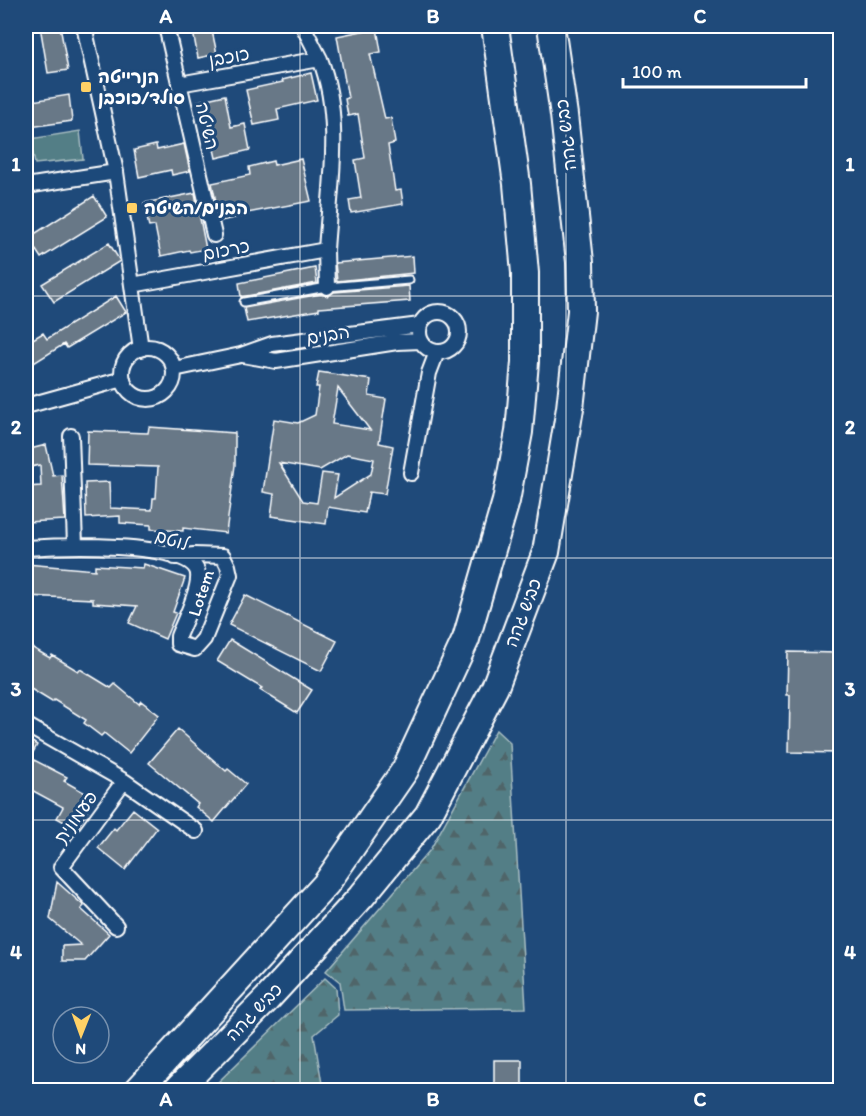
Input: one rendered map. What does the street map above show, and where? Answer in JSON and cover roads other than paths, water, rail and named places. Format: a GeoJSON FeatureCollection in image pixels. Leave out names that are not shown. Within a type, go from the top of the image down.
{"type":"FeatureCollection","features":[{"type":"Feature","properties":{"kind":"highway","name":"כביש גהה"},"geometry":{"type":"LineString","coordinates":[[138,1090],[326,884],[405,770],[466,639],[506,501],[519,432],[525,362],[525,273],[517,184],[495,26]]}},
{"type":"Feature","properties":{"kind":"highway","name":"כביש גהה"},"geometry":{"type":"LineString","coordinates":[[177,1090],[267,999],[361,897],[428,815],[495,687],[546,552],[570,408],[581,311],[580,262],[565,126],[550,26]]}},
{"type":"Feature","properties":{"kind":"street"},"geometry":{"type":"LineString","coordinates":[[84,26],[116,172],[141,348]]}},
{"type":"Feature","properties":{"kind":"street","name":"השיטה"},"geometry":{"type":"LineString","coordinates":[[166,26],[214,235]]}},
{"type":"Feature","properties":{"kind":"street"},"geometry":{"type":"LineString","coordinates":[[303,26],[327,78],[333,128],[326,250],[327,287]]}},
{"type":"Feature","properties":{"kind":"street","name":"כוכבן"},"geometry":{"type":"LineString","coordinates":[[179,84],[320,59]]}},
{"type":"Feature","properties":{"kind":"street"},"geometry":{"type":"LineString","coordinates":[[26,186],[116,172]]}},
{"type":"Feature","properties":{"kind":"street","name":"כרכום"},"geometry":{"type":"LineString","coordinates":[[132,285],[326,250]]}},
{"type":"Feature","properties":{"kind":"street"},"geometry":{"type":"LineString","coordinates":[[442,312],[453,319],[459,331],[458,338],[450,348],[438,352],[425,347],[421,341],[420,325],[423,320],[442,312]]}},
{"type":"Feature","properties":{"kind":"street","name":"הבנים"},"geometry":{"type":"LineString","coordinates":[[174,369],[241,354],[272,344],[420,325]]}},
{"type":"Feature","properties":{"kind":"street","name":"הבנים"},"geometry":{"type":"LineString","coordinates":[[241,354],[276,361],[397,342],[421,341]]}},
{"type":"Feature","properties":{"kind":"street"},"geometry":{"type":"LineString","coordinates":[[141,348],[158,349],[166,354],[174,369],[171,386],[165,393],[149,399],[132,394],[123,379],[124,364],[128,357],[141,348]]}},
{"type":"Feature","properties":{"kind":"street"},"geometry":{"type":"LineString","coordinates":[[411,473],[429,373],[438,352]]}},
{"type":"Feature","properties":{"kind":"street"},"geometry":{"type":"LineString","coordinates":[[26,406],[123,379]]}},
{"type":"Feature","properties":{"kind":"street"},"geometry":{"type":"LineString","coordinates":[[71,436],[75,545]]}},
{"type":"Feature","properties":{"kind":"street","name":"לוטם"},"geometry":{"type":"LineString","coordinates":[[26,548],[75,545],[114,546],[185,559],[196,569],[199,583],[178,636],[178,644],[195,649]]}},
{"type":"Feature","properties":{"kind":"street","name":"Lotem"},"geometry":{"type":"LineString","coordinates":[[176,557],[223,556],[230,574],[204,639],[195,649]]}},
{"type":"Feature","properties":{"kind":"street","name":"פעמונית"},"geometry":{"type":"LineString","coordinates":[[26,725],[124,781],[196,831]]}},
{"type":"Feature","properties":{"kind":"street","name":"פעמונית"},"geometry":{"type":"LineString","coordinates":[[116,926],[61,867],[124,781]]}},
{"type":"Feature","properties":{"kind":"lane"},"geometry":{"type":"LineString","coordinates":[[244,302],[327,287],[409,280]]}},
{"type":"Feature","properties":{"kind":"place","name":"הנרייטה סולד/כוכבן"},"geometry":{"type":"Point","coordinates":[86,87]}},
{"type":"Feature","properties":{"kind":"place","name":"הבנים/השיטה"},"geometry":{"type":"Point","coordinates":[132,208]}}]}
